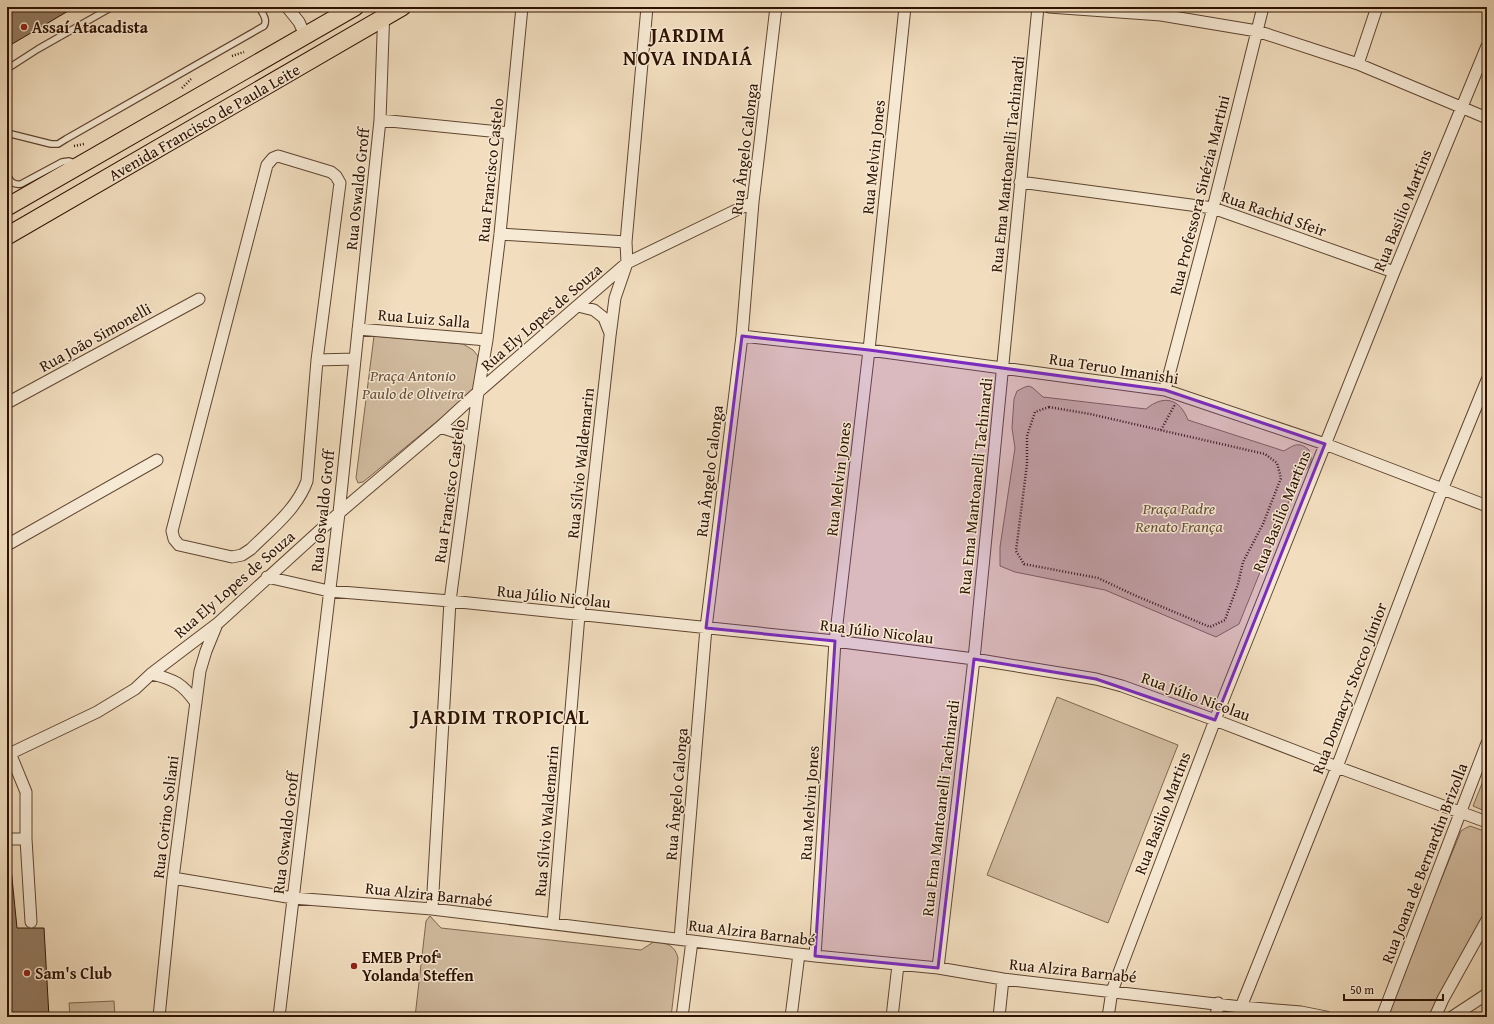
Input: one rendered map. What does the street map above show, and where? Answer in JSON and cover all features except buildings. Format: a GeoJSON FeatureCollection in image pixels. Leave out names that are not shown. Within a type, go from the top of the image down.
{"type":"FeatureCollection","features":[{"type":"Feature","properties":{"kind":"main road","name":"Avenida Francisco de Paula Leite"},"geometry":{"type":"LineString","coordinates":[[8,206],[355,7]]}},
{"type":"Feature","properties":{"kind":"main road","name":"Avenida Francisco de Paula Leite"},"geometry":{"type":"LineString","coordinates":[[7,236],[383,12],[402,7]]}},
{"type":"Feature","properties":{"kind":"main road"},"geometry":{"type":"LineString","coordinates":[[8,206],[22,228]]}},
{"type":"Feature","properties":{"kind":"street","name":"Rua Francisco Castelo"},"geometry":{"type":"LineString","coordinates":[[432,909],[450,601],[478,392],[487,340],[500,234],[522,7]]}},
{"type":"Feature","properties":{"kind":"street","name":"Rua Sílvio Waldemarin"},"geometry":{"type":"LineString","coordinates":[[553,924],[580,615],[610,336],[615,298],[627,263],[626,242],[647,7]]}},
{"type":"Feature","properties":{"kind":"street","name":"Rua Ângelo Calonga"},"geometry":{"type":"LineString","coordinates":[[680,940],[706,628],[742,336],[753,202],[776,7]]}},
{"type":"Feature","properties":{"kind":"street","name":"Rua Melvin Jones"},"geometry":{"type":"LineString","coordinates":[[815,956],[835,641],[869,350],[905,7]]}},
{"type":"Feature","properties":{"kind":"street","name":"Rua Ema Mantoanelli Tachinardi"},"geometry":{"type":"LineString","coordinates":[[938,968],[974,659],[1038,7]]}},
{"type":"Feature","properties":{"kind":"street"},"geometry":{"type":"LineString","coordinates":[[1049,7],[1162,11],[1257,31],[1358,64],[1487,118]]}},
{"type":"Feature","properties":{"kind":"street","name":"Rua Professora Sinézia Martini"},"geometry":{"type":"LineString","coordinates":[[1165,390],[1213,208],[1263,7]]}},
{"type":"Feature","properties":{"kind":"street"},"geometry":{"type":"LineString","coordinates":[[1358,64],[1377,7]]}},
{"type":"Feature","properties":{"kind":"street"},"geometry":{"type":"LineString","coordinates":[[291,8],[306,35]]}},
{"type":"Feature","properties":{"kind":"street","name":"Rua Oswaldo Groff"},"geometry":{"type":"LineString","coordinates":[[279,1017],[338,513],[380,120],[383,12]]}},
{"type":"Feature","properties":{"kind":"street","name":"Rua Basilio Martins"},"geometry":{"type":"LineString","coordinates":[[1108,1017],[1112,991],[1215,720],[1394,272],[1487,46]]}},
{"type":"Feature","properties":{"kind":"street"},"geometry":{"type":"LineString","coordinates":[[380,120],[510,133]]}},
{"type":"Feature","properties":{"kind":"street"},"geometry":{"type":"LineString","coordinates":[[278,156],[331,172],[336,176],[340,183],[318,360],[308,481],[296,504],[251,550],[242,555],[232,557],[179,545],[174,539],[172,531],[267,165],[272,158],[278,156]]}},
{"type":"Feature","properties":{"kind":"street","name":"Rua Rachid Sfeir"},"geometry":{"type":"LineString","coordinates":[[1020,182],[1213,208],[1394,272]]}},
{"type":"Feature","properties":{"kind":"street","name":"Rua Ely Lopes de Souza"},"geometry":{"type":"LineString","coordinates":[[8,754],[97,712],[135,689],[151,674],[217,624],[338,513],[440,427],[478,392],[627,263],[753,202]]}},
{"type":"Feature","properties":{"kind":"street"},"geometry":{"type":"LineString","coordinates":[[500,234],[626,242]]}},
{"type":"Feature","properties":{"kind":"street","name":"Rua João Simonelli"},"geometry":{"type":"LineString","coordinates":[[7,404],[199,299]]}},
{"type":"Feature","properties":{"kind":"street"},"geometry":{"type":"LineString","coordinates":[[578,306],[594,310],[604,318],[610,336]]}},
{"type":"Feature","properties":{"kind":"street","name":"Rua Luiz Salla"},"geometry":{"type":"LineString","coordinates":[[358,329],[487,340]]}},
{"type":"Feature","properties":{"kind":"street","name":"Rua Teruo Imanishi"},"geometry":{"type":"LineString","coordinates":[[742,336],[1003,367],[1165,390],[1325,444],[1487,506]]}},
{"type":"Feature","properties":{"kind":"street"},"geometry":{"type":"LineString","coordinates":[[318,360],[355,359]]}},
{"type":"Feature","properties":{"kind":"street","name":"Rua Domacyr Stocco Júnior"},"geometry":{"type":"LineString","coordinates":[[1241,1007],[1337,767],[1442,490],[1487,380]]}},
{"type":"Feature","properties":{"kind":"street"},"geometry":{"type":"LineString","coordinates":[[440,427],[465,435],[471,445]]}},
{"type":"Feature","properties":{"kind":"street"},"geometry":{"type":"LineString","coordinates":[[7,545],[157,460]]}},
{"type":"Feature","properties":{"kind":"street","name":"Rua Júlio Nicolau"},"geometry":{"type":"LineString","coordinates":[[267,578],[329,591],[450,601],[835,641],[974,659],[1096,679],[1122,686],[1215,720],[1487,822]]}},
{"type":"Feature","properties":{"kind":"street","name":"Rua Corino Soliani"},"geometry":{"type":"LineString","coordinates":[[159,1017],[173,878],[200,671],[217,624]]}},
{"type":"Feature","properties":{"kind":"street"},"geometry":{"type":"LineString","coordinates":[[151,674],[166,678],[188,690],[196,703]]}},
{"type":"Feature","properties":{"kind":"street","name":"Rua Joana de Bernardin Brizolla"},"geometry":{"type":"LineString","coordinates":[[1382,1017],[1487,743]]}},
{"type":"Feature","properties":{"kind":"street"},"geometry":{"type":"LineString","coordinates":[[8,754],[26,792],[26,839],[31,922]]}},
{"type":"Feature","properties":{"kind":"street"},"geometry":{"type":"LineString","coordinates":[[7,839],[26,839]]}},
{"type":"Feature","properties":{"kind":"street","name":"Rua Alzira Barnabé"},"geometry":{"type":"LineString","coordinates":[[173,878],[293,898],[432,909],[815,956],[938,968],[1004,979],[1218,1003],[1241,1007],[1301,1012],[1326,1017]]}},
{"type":"Feature","properties":{"kind":"street"},"geometry":{"type":"LineString","coordinates":[[1435,1017],[1443,999],[1487,920]]}},
{"type":"Feature","properties":{"kind":"street"},"geometry":{"type":"LineString","coordinates":[[682,1017],[692,941]]}},
{"type":"Feature","properties":{"kind":"street"},"geometry":{"type":"LineString","coordinates":[[791,1017],[799,954]]}},
{"type":"Feature","properties":{"kind":"street"},"geometry":{"type":"LineString","coordinates":[[892,1017],[898,965]]}},
{"type":"Feature","properties":{"kind":"street"},"geometry":{"type":"LineString","coordinates":[[999,1017],[1004,979]]}},
{"type":"Feature","properties":{"kind":"street"},"geometry":{"type":"LineString","coordinates":[[1452,1017],[1487,994]]}},
{"type":"Feature","properties":{"kind":"street"},"geometry":{"type":"LineString","coordinates":[[1216,1017],[1218,1003]]}},
{"type":"Feature","properties":{"kind":"lane"},"geometry":{"type":"LineString","coordinates":[[7,69],[38,49],[112,7]]}},
{"type":"Feature","properties":{"kind":"lane"},"geometry":{"type":"LineString","coordinates":[[7,133],[52,144],[58,144],[264,26],[266,19],[259,7]]}},
{"type":"Feature","properties":{"kind":"lane"},"geometry":{"type":"LineString","coordinates":[[7,176],[11,182],[21,184],[62,162],[69,161],[79,165]]}},
{"type":"Feature","properties":{"kind":"path"},"geometry":{"type":"LineString","coordinates":[[231,56],[251,50]]}},
{"type":"Feature","properties":{"kind":"path"},"geometry":{"type":"LineString","coordinates":[[181,90],[191,79]]}},
{"type":"Feature","properties":{"kind":"path"},"geometry":{"type":"LineString","coordinates":[[69,148],[87,144]]}},
{"type":"Feature","properties":{"kind":"path"},"geometry":{"type":"LineString","coordinates":[[1161,430],[1174,406],[1165,390]]}},
{"type":"Feature","properties":{"kind":"path"},"geometry":{"type":"LineString","coordinates":[[1049,407],[1090,414],[1161,430],[1265,454],[1277,463],[1281,478],[1263,524],[1243,562],[1238,584],[1226,620],[1210,627],[1098,578],[1024,564],[1016,551],[1028,464],[1027,436],[1035,412],[1049,407]]}},
{"type":"Feature","properties":{"kind":"highlighted area"},"geometry":{"type":"Polygon","coordinates":[[[742,336],[869,350],[1165,390],[1325,444],[1215,720],[1096,679],[974,659],[938,968],[815,956],[835,641],[706,628],[742,336]]]}},
{"type":"Feature","properties":{"kind":"green space","name":"Praça Antonio Paulo de Oliveira"},"geometry":{"type":"Polygon","coordinates":[[[374,336],[463,344],[473,350],[478,356],[474,391],[363,482],[358,483],[356,478],[374,336]]]}},
{"type":"Feature","properties":{"kind":"green space","name":"Praça Padre Renato França"},"geometry":{"type":"Polygon","coordinates":[[[1029,386],[1043,397],[1146,409],[1159,401],[1171,401],[1181,407],[1188,420],[1284,451],[1296,445],[1305,447],[1309,450],[1311,461],[1309,467],[1300,474],[1239,624],[1216,637],[1105,590],[1015,572],[1000,566],[1000,547],[1015,448],[1012,428],[1014,399],[1017,391],[1029,386]]]}},
{"type":"Feature","properties":{"kind":"green space"},"geometry":{"type":"Polygon","coordinates":[[[1057,697],[1178,745],[1108,923],[987,875],[1057,697]]]}},
{"type":"Feature","properties":{"kind":"green space"},"geometry":{"type":"Polygon","coordinates":[[[1487,771],[1487,812],[1473,806],[1487,771]]]}},
{"type":"Feature","properties":{"kind":"green space"},"geometry":{"type":"Polygon","coordinates":[[[1470,826],[1487,832],[1487,913],[1430,1017],[1385,1017],[1461,831],[1470,826]]]}},
{"type":"Feature","properties":{"kind":"green space"},"geometry":{"type":"Polygon","coordinates":[[[430,916],[441,928],[641,950],[655,941],[670,945],[675,950],[678,958],[671,1017],[415,1017],[426,921],[430,916]]]}},
{"type":"Feature","properties":{"kind":"green space"},"geometry":{"type":"Polygon","coordinates":[[[114,1001],[115,1017],[70,1017],[69,1003],[114,1001]]]}},
{"type":"Feature","properties":{"kind":"place","name":"Assaí Atacadista"},"geometry":{"type":"Point","coordinates":[24,27]}},
{"type":"Feature","properties":{"kind":"place","name":"EMEB Profª Yolanda Steffen"},"geometry":{"type":"Point","coordinates":[354,966]}},
{"type":"Feature","properties":{"kind":"place","name":"Sam's Club"},"geometry":{"type":"Point","coordinates":[27,973]}},
{"type":"Feature","properties":{"kind":"district","name":"JARDIM NOVA INDAIÁ"},"geometry":{"type":"Point","coordinates":[688,46]}},
{"type":"Feature","properties":{"kind":"district","name":"JARDIM TROPICAL"},"geometry":{"type":"Point","coordinates":[501,716]}}]}
